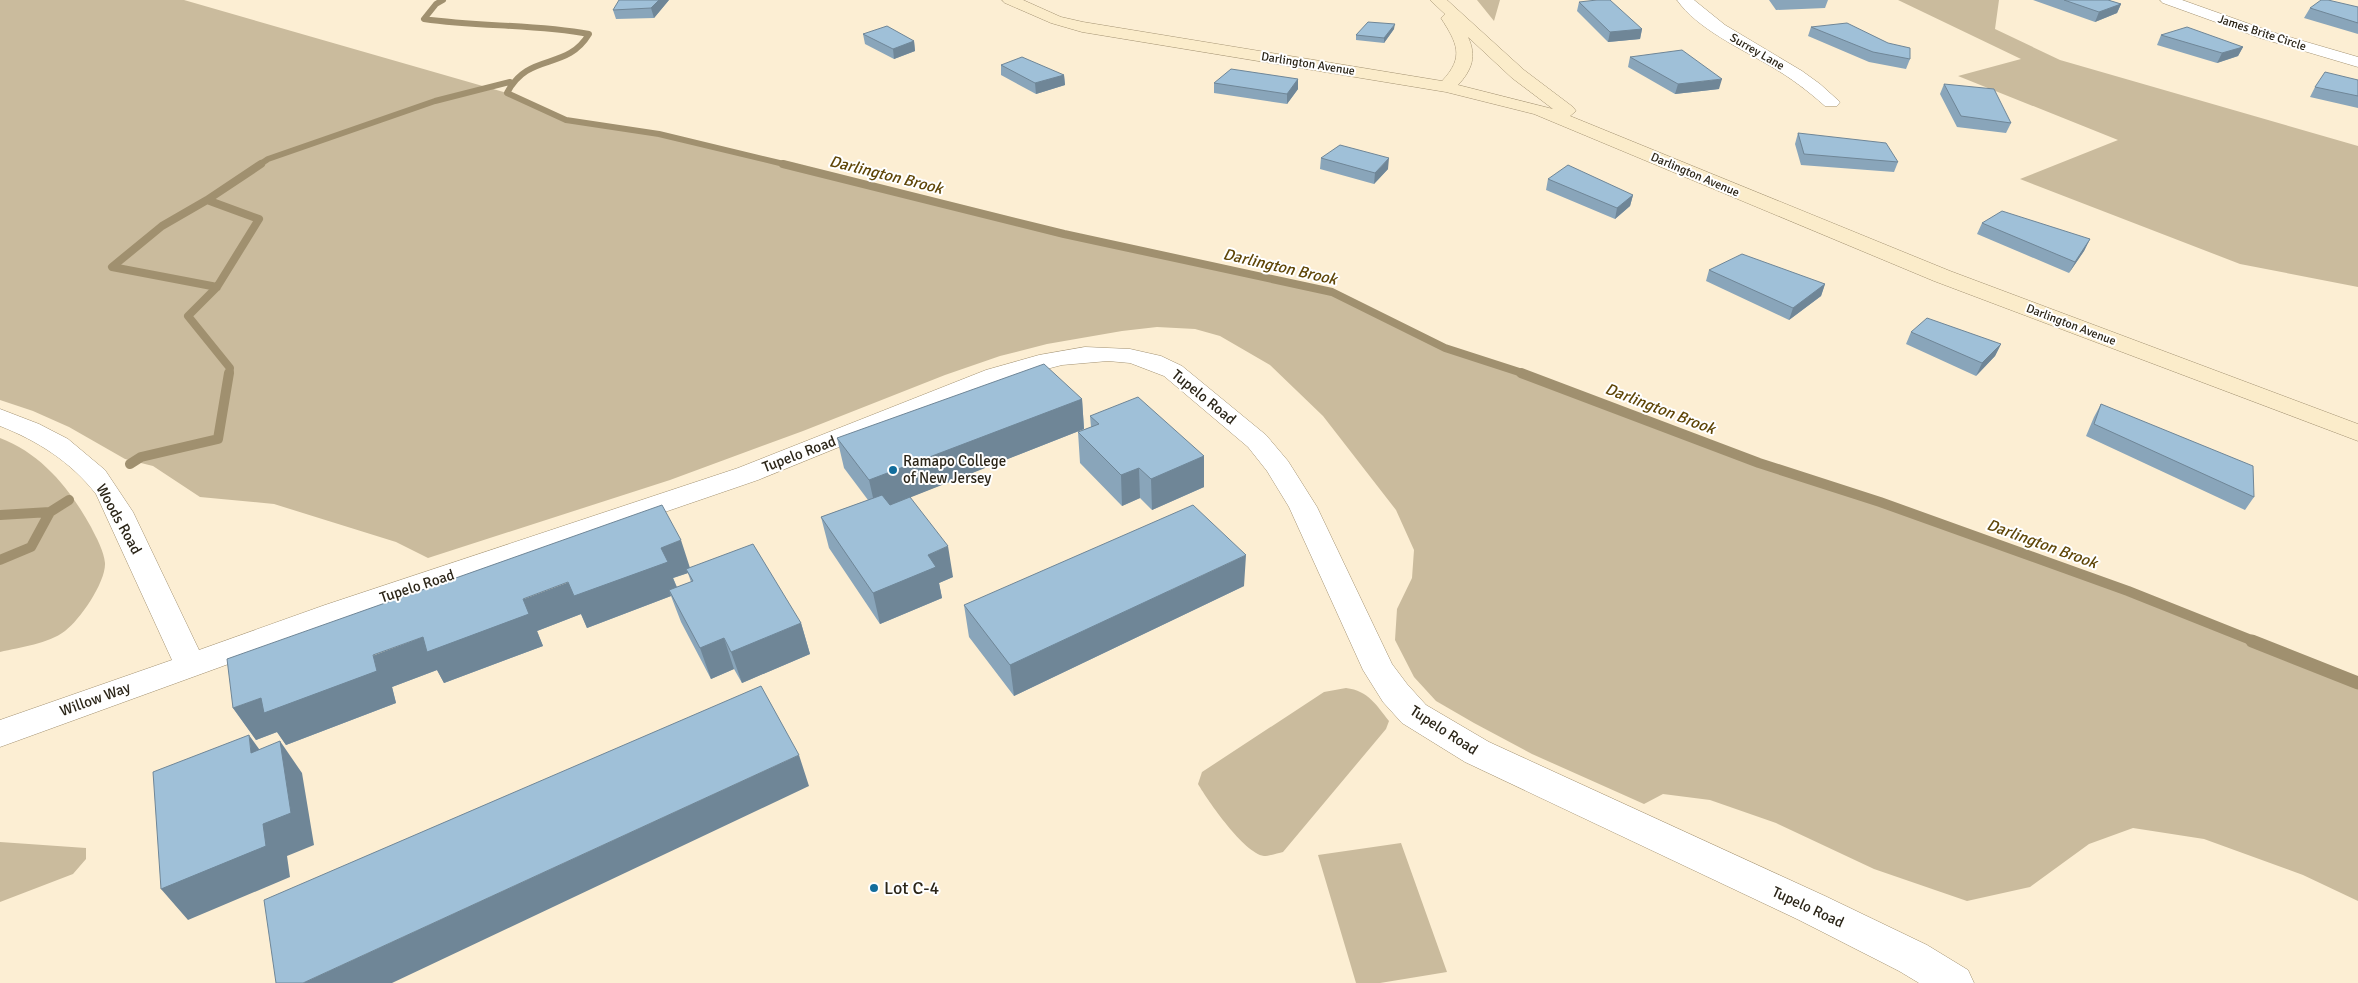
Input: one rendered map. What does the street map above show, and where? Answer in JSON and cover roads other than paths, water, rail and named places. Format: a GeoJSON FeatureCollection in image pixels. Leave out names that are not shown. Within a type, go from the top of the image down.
{"type":"FeatureCollection","features":[{"type":"Feature","properties":{"kind":"main road","name":"Darlington Avenue"},"geometry":{"type":"LineString","coordinates":[[1010,0],[1041,15],[1082,27],[1446,87],[1540,110],[1942,276],[2358,433]]}},
{"type":"Feature","properties":{"kind":"main road"},"geometry":{"type":"LineString","coordinates":[[1437,0],[1463,40],[1467,53],[1465,63],[1458,76],[1446,87]]}},
{"type":"Feature","properties":{"kind":"main road"},"geometry":{"type":"LineString","coordinates":[[1437,0],[1541,94],[1614,141]]}},
{"type":"Feature","properties":{"kind":"street","name":"Surrey Lane"},"geometry":{"type":"LineString","coordinates":[[1685,0],[1711,24],[1735,40],[1813,84],[1831,102]]}},
{"type":"Feature","properties":{"kind":"street","name":"James Brite Circle"},"geometry":{"type":"LineString","coordinates":[[2168,0],[2266,35],[2358,62]]}},
{"type":"Feature","properties":{"kind":"street","name":"Tupelo Road"},"geometry":{"type":"LineString","coordinates":[[190,664],[748,474],[1024,366],[1103,353],[1124,355],[1160,364],[1186,380],[1263,448],[1278,467],[1303,507],[1379,670],[1395,693],[1414,714],[1477,752],[1812,908],[1913,958],[1954,983]]}},
{"type":"Feature","properties":{"kind":"street","name":"Woods Road"},"geometry":{"type":"LineString","coordinates":[[0,417],[26,427],[58,444],[84,464],[106,488],[121,515],[190,664]]}},
{"type":"Feature","properties":{"kind":"street","name":"Willow Way"},"geometry":{"type":"LineString","coordinates":[[0,734],[190,664]]}},
{"type":"Feature","properties":{"kind":"waterway","name":"Darlington Brook"},"geometry":{"type":"LineString","coordinates":[[443,0],[436,4],[424,19],[589,34],[580,46],[570,53],[526,71],[516,80],[507,93],[566,120],[659,134],[788,165]]}},
{"type":"Feature","properties":{"kind":"waterway"},"geometry":{"type":"LineString","coordinates":[[259,165],[268,159],[435,101],[510,82]]}},
{"type":"Feature","properties":{"kind":"waterway"},"geometry":{"type":"LineString","coordinates":[[207,200],[261,164]]}},
{"type":"Feature","properties":{"kind":"waterway","name":"Darlington Brook"},"geometry":{"type":"LineString","coordinates":[[783,164],[1064,234],[1332,292],[1445,348],[1525,374]]}},
{"type":"Feature","properties":{"kind":"waterway"},"geometry":{"type":"LineString","coordinates":[[207,200],[259,219],[217,287]]}},
{"type":"Feature","properties":{"kind":"waterway"},"geometry":{"type":"LineString","coordinates":[[207,200],[162,226],[112,267],[217,287]]}},
{"type":"Feature","properties":{"kind":"waterway"},"geometry":{"type":"LineString","coordinates":[[217,287],[188,316],[230,368],[229,374]]}},
{"type":"Feature","properties":{"kind":"waterway"},"geometry":{"type":"LineString","coordinates":[[130,464],[141,457],[218,439],[229,373]]}},
{"type":"Feature","properties":{"kind":"waterway","name":"Darlington Brook"},"geometry":{"type":"LineString","coordinates":[[1521,373],[1759,463],[1880,502],[2128,591],[2256,642]]}},
{"type":"Feature","properties":{"kind":"waterway"},"geometry":{"type":"LineString","coordinates":[[50,512],[69,500]]}},
{"type":"Feature","properties":{"kind":"waterway"},"geometry":{"type":"LineString","coordinates":[[0,515],[50,512]]}},
{"type":"Feature","properties":{"kind":"waterway"},"geometry":{"type":"LineString","coordinates":[[0,560],[31,547],[50,512]]}},
{"type":"Feature","properties":{"kind":"waterway","name":"Darlington Brook"},"geometry":{"type":"LineString","coordinates":[[2252,641],[2358,683]]}},
{"type":"Feature","properties":{"kind":"place","name":"Ramapo College of New Jersey"},"geometry":{"type":"Point","coordinates":[893,470]}},
{"type":"Feature","properties":{"kind":"place","name":"Lot C-4"},"geometry":{"type":"Point","coordinates":[874,888]}}]}
